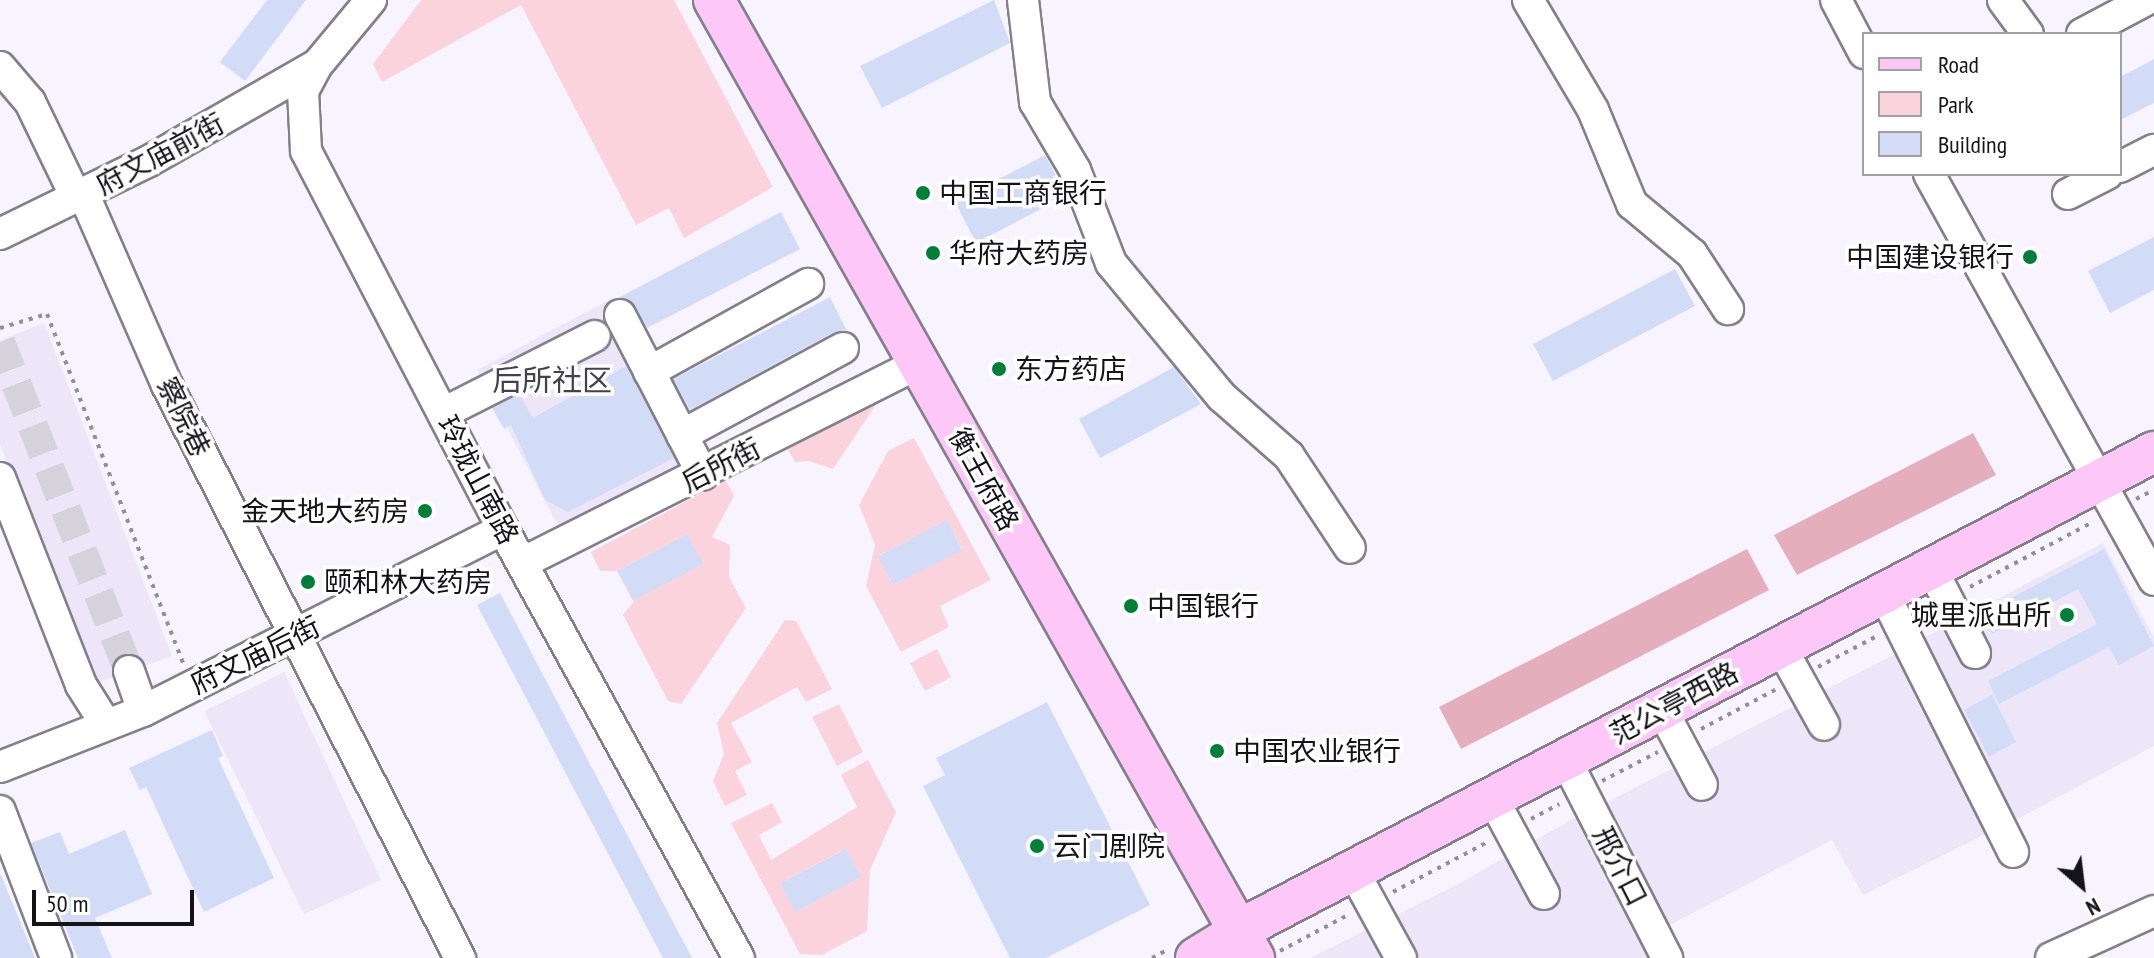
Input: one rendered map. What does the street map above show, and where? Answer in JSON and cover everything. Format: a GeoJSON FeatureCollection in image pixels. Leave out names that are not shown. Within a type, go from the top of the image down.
{"type":"FeatureCollection","features":[{"type":"Feature","properties":{"kind":"main road","name":"衡王府路"},"geometry":{"type":"LineString","coordinates":[[714,0],[918,364],[1258,947]]}},
{"type":"Feature","properties":{"kind":"main road","name":"衡王府路"},"geometry":{"type":"LineString","coordinates":[[746,0],[1258,947]]}},
{"type":"Feature","properties":{"kind":"main road","name":"范公亭西路"},"geometry":{"type":"LineString","coordinates":[[1258,947],[2105,495],[2154,452]]}},
{"type":"Feature","properties":{"kind":"main road","name":"范公亭西路"},"geometry":{"type":"LineString","coordinates":[[1196,958],[1258,947],[1372,895],[1792,673],[1950,586],[2154,467]]}},
{"type":"Feature","properties":{"kind":"street","name":"玲珑山南路"},"geometry":{"type":"LineString","coordinates":[[371,0],[317,65],[303,91],[306,151],[503,529],[739,958]]}},
{"type":"Feature","properties":{"kind":"street"},"geometry":{"type":"LineString","coordinates":[[1023,0],[1035,102],[1075,170],[1111,263],[1222,397],[1289,456],[1350,548]]}},
{"type":"Feature","properties":{"kind":"street"},"geometry":{"type":"LineString","coordinates":[[1528,0],[1593,110],[1632,204],[1692,254],[1728,309]]}},
{"type":"Feature","properties":{"kind":"street"},"geometry":{"type":"LineString","coordinates":[[1836,0],[1862,49]]}},
{"type":"Feature","properties":{"kind":"street"},"geometry":{"type":"LineString","coordinates":[[2003,0],[2027,32]]}},
{"type":"Feature","properties":{"kind":"street"},"geometry":{"type":"LineString","coordinates":[[2086,32],[2146,0]]}},
{"type":"Feature","properties":{"kind":"street","name":"府文庙前街"},"geometry":{"type":"LineString","coordinates":[[0,234],[80,196],[317,65]]}},
{"type":"Feature","properties":{"kind":"street","name":"察院巷"},"geometry":{"type":"LineString","coordinates":[[0,67],[30,102],[80,196],[167,385],[460,958]]}},
{"type":"Feature","properties":{"kind":"street"},"geometry":{"type":"LineString","coordinates":[[2122,166],[2154,150]]}},
{"type":"Feature","properties":{"kind":"street"},"geometry":{"type":"LineString","coordinates":[[1930,176],[2154,580]]}},
{"type":"Feature","properties":{"kind":"street"},"geometry":{"type":"LineString","coordinates":[[2068,194],[2103,176]]}},
{"type":"Feature","properties":{"kind":"street"},"geometry":{"type":"LineString","coordinates":[[649,372],[808,284]]}},
{"type":"Feature","properties":{"kind":"street"},"geometry":{"type":"LineString","coordinates":[[620,315],[703,475]]}},
{"type":"Feature","properties":{"kind":"street"},"geometry":{"type":"LineString","coordinates":[[443,413],[595,336]]}},
{"type":"Feature","properties":{"kind":"street"},"geometry":{"type":"LineString","coordinates":[[682,435],[843,348]]}},
{"type":"Feature","properties":{"kind":"street","name":"后所街"},"geometry":{"type":"LineString","coordinates":[[522,563],[703,475],[918,364]]}},
{"type":"Feature","properties":{"kind":"street"},"geometry":{"type":"LineString","coordinates":[[0,478],[81,685],[105,723]]}},
{"type":"Feature","properties":{"kind":"street","name":"府文庙后街"},"geometry":{"type":"LineString","coordinates":[[0,767],[105,723],[143,711],[503,529]]}},
{"type":"Feature","properties":{"kind":"street"},"geometry":{"type":"LineString","coordinates":[[1950,586],[1975,653]]}},
{"type":"Feature","properties":{"kind":"street"},"geometry":{"type":"LineString","coordinates":[[1891,617],[2013,852]]}},
{"type":"Feature","properties":{"kind":"street"},"geometry":{"type":"LineString","coordinates":[[129,671],[143,711]]}},
{"type":"Feature","properties":{"kind":"street"},"geometry":{"type":"LineString","coordinates":[[1792,673],[1824,725]]}},
{"type":"Feature","properties":{"kind":"street"},"geometry":{"type":"LineString","coordinates":[[1678,733],[1702,785]]}},
{"type":"Feature","properties":{"kind":"street","name":"邢介口"},"geometry":{"type":"LineString","coordinates":[[1582,784],[1667,958]]}},
{"type":"Feature","properties":{"kind":"street"},"geometry":{"type":"LineString","coordinates":[[0,811],[56,958]]}},
{"type":"Feature","properties":{"kind":"street"},"geometry":{"type":"LineString","coordinates":[[1506,824],[1544,894]]}},
{"type":"Feature","properties":{"kind":"street"},"geometry":{"type":"LineString","coordinates":[[1372,895],[1401,958]]}},
{"type":"Feature","properties":{"kind":"street"},"geometry":{"type":"LineString","coordinates":[[2051,958],[2154,911]]}},
{"type":"Feature","properties":{"kind":"path"},"geometry":{"type":"LineString","coordinates":[[0,328],[47,314],[192,686]]}},
{"type":"Feature","properties":{"kind":"path"},"geometry":{"type":"LineString","coordinates":[[1950,586],[2105,495],[2154,490]]}},
{"type":"Feature","properties":{"kind":"path"},"geometry":{"type":"LineString","coordinates":[[1258,947],[1372,895],[1792,673],[1891,617]]}},
{"type":"Feature","properties":{"kind":"shaded area"},"geometry":{"type":"Polygon","coordinates":[[[607,301],[689,467],[561,532],[477,370],[607,301]]]}},
{"type":"Feature","properties":{"kind":"shaded area"},"geometry":{"type":"Polygon","coordinates":[[[44,323],[172,656],[89,686],[0,444],[0,340],[44,323]]]}},
{"type":"Feature","properties":{"kind":"shaded area"},"geometry":{"type":"Polygon","coordinates":[[[1973,433],[1996,475],[1797,575],[1774,535],[1973,433]]]}},
{"type":"Feature","properties":{"kind":"shaded area","name":"城里派出所"},"geometry":{"type":"Polygon","coordinates":[[[2103,543],[2154,637],[2154,746],[2012,822],[1922,639],[2103,543]]]}},
{"type":"Feature","properties":{"kind":"shaded area"},"geometry":{"type":"Polygon","coordinates":[[[1747,549],[1769,590],[1461,749],[1439,707],[1747,549]]]}},
{"type":"Feature","properties":{"kind":"shaded area"},"geometry":{"type":"Polygon","coordinates":[[[1903,650],[1994,830],[1863,895],[1832,840],[1666,927],[1601,805],[1903,650]]]}},
{"type":"Feature","properties":{"kind":"shaded area"},"geometry":{"type":"Polygon","coordinates":[[[284,672],[381,880],[304,914],[204,711],[284,672]]]}},
{"type":"Feature","properties":{"kind":"shaded area"},"geometry":{"type":"Polygon","coordinates":[[[1578,816],[1653,958],[1310,958],[1458,884],[1578,816]]]}},
{"type":"Feature","properties":{"kind":"green space"},"geometry":{"type":"Polygon","coordinates":[[[421,0],[674,0],[773,187],[684,238],[669,208],[636,225],[521,5],[382,82],[373,64],[421,0]]]}},
{"type":"Feature","properties":{"kind":"green space"},"geometry":{"type":"Polygon","coordinates":[[[879,400],[833,469],[809,461],[795,462],[787,448],[879,400]]]}},
{"type":"Feature","properties":{"kind":"green space"},"geometry":{"type":"Polygon","coordinates":[[[914,438],[991,580],[940,606],[949,627],[901,652],[866,586],[875,545],[859,505],[888,451],[914,438]],[[947,521],[879,555],[893,585],[962,549],[947,521]]]}},
{"type":"Feature","properties":{"kind":"green space"},"geometry":{"type":"Polygon","coordinates":[[[726,480],[734,496],[712,537],[730,545],[729,577],[746,608],[681,704],[668,701],[623,615],[687,534],[617,571],[600,571],[591,552],[726,480]]]}},
{"type":"Feature","properties":{"kind":"green space"},"geometry":{"type":"Polygon","coordinates":[[[785,620],[796,621],[832,689],[806,702],[797,687],[731,723],[752,762],[735,771],[747,795],[725,806],[713,781],[724,754],[717,723],[785,620]]]}},
{"type":"Feature","properties":{"kind":"green space"},"geometry":{"type":"Polygon","coordinates":[[[937,649],[951,677],[925,691],[910,663],[937,649]]]}},
{"type":"Feature","properties":{"kind":"green space"},"geometry":{"type":"Polygon","coordinates":[[[839,704],[863,752],[837,766],[812,717],[839,704]]]}},
{"type":"Feature","properties":{"kind":"green space"},"geometry":{"type":"Polygon","coordinates":[[[868,760],[896,812],[870,870],[867,931],[822,955],[800,954],[731,823],[772,803],[782,822],[759,835],[771,860],[857,807],[841,775],[868,760]],[[846,849],[780,883],[795,911],[861,877],[846,849]]]}},
{"type":"Feature","properties":{"kind":"building"},"geometry":{"type":"Polygon","coordinates":[[[267,0],[306,0],[245,81],[220,62],[267,0]]]}},
{"type":"Feature","properties":{"kind":"building"},"geometry":{"type":"Polygon","coordinates":[[[994,0],[1010,43],[882,108],[860,66],[994,0]]]}},
{"type":"Feature","properties":{"kind":"building"},"geometry":{"type":"Polygon","coordinates":[[[2154,59],[2154,103],[2122,119],[2122,76],[2154,59]]]}},
{"type":"Feature","properties":{"kind":"building"},"geometry":{"type":"Polygon","coordinates":[[[1045,155],[1066,196],[976,243],[955,202],[1045,155]]]}},
{"type":"Feature","properties":{"kind":"building"},"geometry":{"type":"Polygon","coordinates":[[[781,212],[800,249],[647,328],[630,300],[618,298],[781,212]]]}},
{"type":"Feature","properties":{"kind":"building"},"geometry":{"type":"Polygon","coordinates":[[[2154,237],[2154,290],[2110,313],[2088,271],[2154,237]]]}},
{"type":"Feature","properties":{"kind":"building"},"geometry":{"type":"Polygon","coordinates":[[[1675,269],[1695,306],[1553,381],[1533,344],[1675,269]]]}},
{"type":"Feature","properties":{"kind":"building"},"geometry":{"type":"Polygon","coordinates":[[[830,297],[847,331],[834,332],[690,410],[673,379],[830,297]]]}},
{"type":"Feature","properties":{"kind":"building"},"geometry":{"type":"Polygon","coordinates":[[[626,366],[674,458],[568,512],[545,500],[511,425],[504,429],[492,408],[519,394],[533,418],[626,366]]]}},
{"type":"Feature","properties":{"kind":"building"},"geometry":{"type":"Polygon","coordinates":[[[1174,367],[1201,404],[1100,458],[1079,419],[1174,367]]]}},
{"type":"Feature","properties":{"kind":"building"},"geometry":{"type":"Polygon","coordinates":[[[947,520],[962,550],[893,585],[878,556],[947,520]]]}},
{"type":"Feature","properties":{"kind":"building"},"geometry":{"type":"Polygon","coordinates":[[[687,534],[703,564],[633,601],[617,571],[687,534]]]}},
{"type":"Feature","properties":{"kind":"building"},"geometry":{"type":"Polygon","coordinates":[[[2104,549],[2154,646],[2119,665],[2109,647],[1999,704],[1988,681],[2097,624],[2078,589],[1992,634],[1981,614],[2104,549]]]}},
{"type":"Feature","properties":{"kind":"building"},"geometry":{"type":"Polygon","coordinates":[[[500,593],[692,958],[663,958],[477,605],[500,593]]]}},
{"type":"Feature","properties":{"kind":"building"},"geometry":{"type":"Polygon","coordinates":[[[1992,695],[2016,742],[1989,757],[1964,710],[1992,695]]]}},
{"type":"Feature","properties":{"kind":"building","name":"云门剧院"},"geometry":{"type":"Polygon","coordinates":[[[1047,702],[1150,905],[1046,958],[1010,958],[923,786],[945,775],[936,758],[1047,702]]]}},
{"type":"Feature","properties":{"kind":"building"},"geometry":{"type":"Polygon","coordinates":[[[212,730],[223,756],[218,758],[274,878],[204,912],[146,787],[140,790],[129,768],[212,730]]]}},
{"type":"Feature","properties":{"kind":"building"},"geometry":{"type":"Polygon","coordinates":[[[125,830],[152,894],[95,918],[112,958],[78,958],[31,843],[60,832],[69,854],[125,830]]]}},
{"type":"Feature","properties":{"kind":"building"},"geometry":{"type":"Polygon","coordinates":[[[846,849],[861,877],[795,912],[780,883],[846,849]]]}},
{"type":"Feature","properties":{"kind":"building"},"geometry":{"type":"Polygon","coordinates":[[[1,875],[35,958],[0,958],[1,875]]]}},
{"type":"Feature","properties":{"kind":"tunnel"},"geometry":{"type":"LineString","coordinates":[[0,342],[129,671]]}},
{"type":"Feature","properties":{"kind":"place","name":"中国工商银行"},"geometry":{"type":"Point","coordinates":[923,193]}},
{"type":"Feature","properties":{"kind":"place","name":"华府大药房"},"geometry":{"type":"Point","coordinates":[933,253]}},
{"type":"Feature","properties":{"kind":"place","name":"中国建设银行"},"geometry":{"type":"Point","coordinates":[2030,257]}},
{"type":"Feature","properties":{"kind":"place","name":"东方药店"},"geometry":{"type":"Point","coordinates":[999,369]}},
{"type":"Feature","properties":{"kind":"place","name":"金天地大药房"},"geometry":{"type":"Point","coordinates":[425,511]}},
{"type":"Feature","properties":{"kind":"place","name":"颐和林大药房"},"geometry":{"type":"Point","coordinates":[308,582]}},
{"type":"Feature","properties":{"kind":"place","name":"中国银行"},"geometry":{"type":"Point","coordinates":[1131,606]}},
{"type":"Feature","properties":{"kind":"place","name":"城里派出所"},"geometry":{"type":"Point","coordinates":[2067,615]}},
{"type":"Feature","properties":{"kind":"place","name":"中国农业银行"},"geometry":{"type":"Point","coordinates":[1217,751]}},
{"type":"Feature","properties":{"kind":"place","name":"云门剧院"},"geometry":{"type":"Point","coordinates":[1037,846]}},
{"type":"Feature","properties":{"kind":"district","name":"后所社区"},"geometry":{"type":"Point","coordinates":[552,380]}}]}
